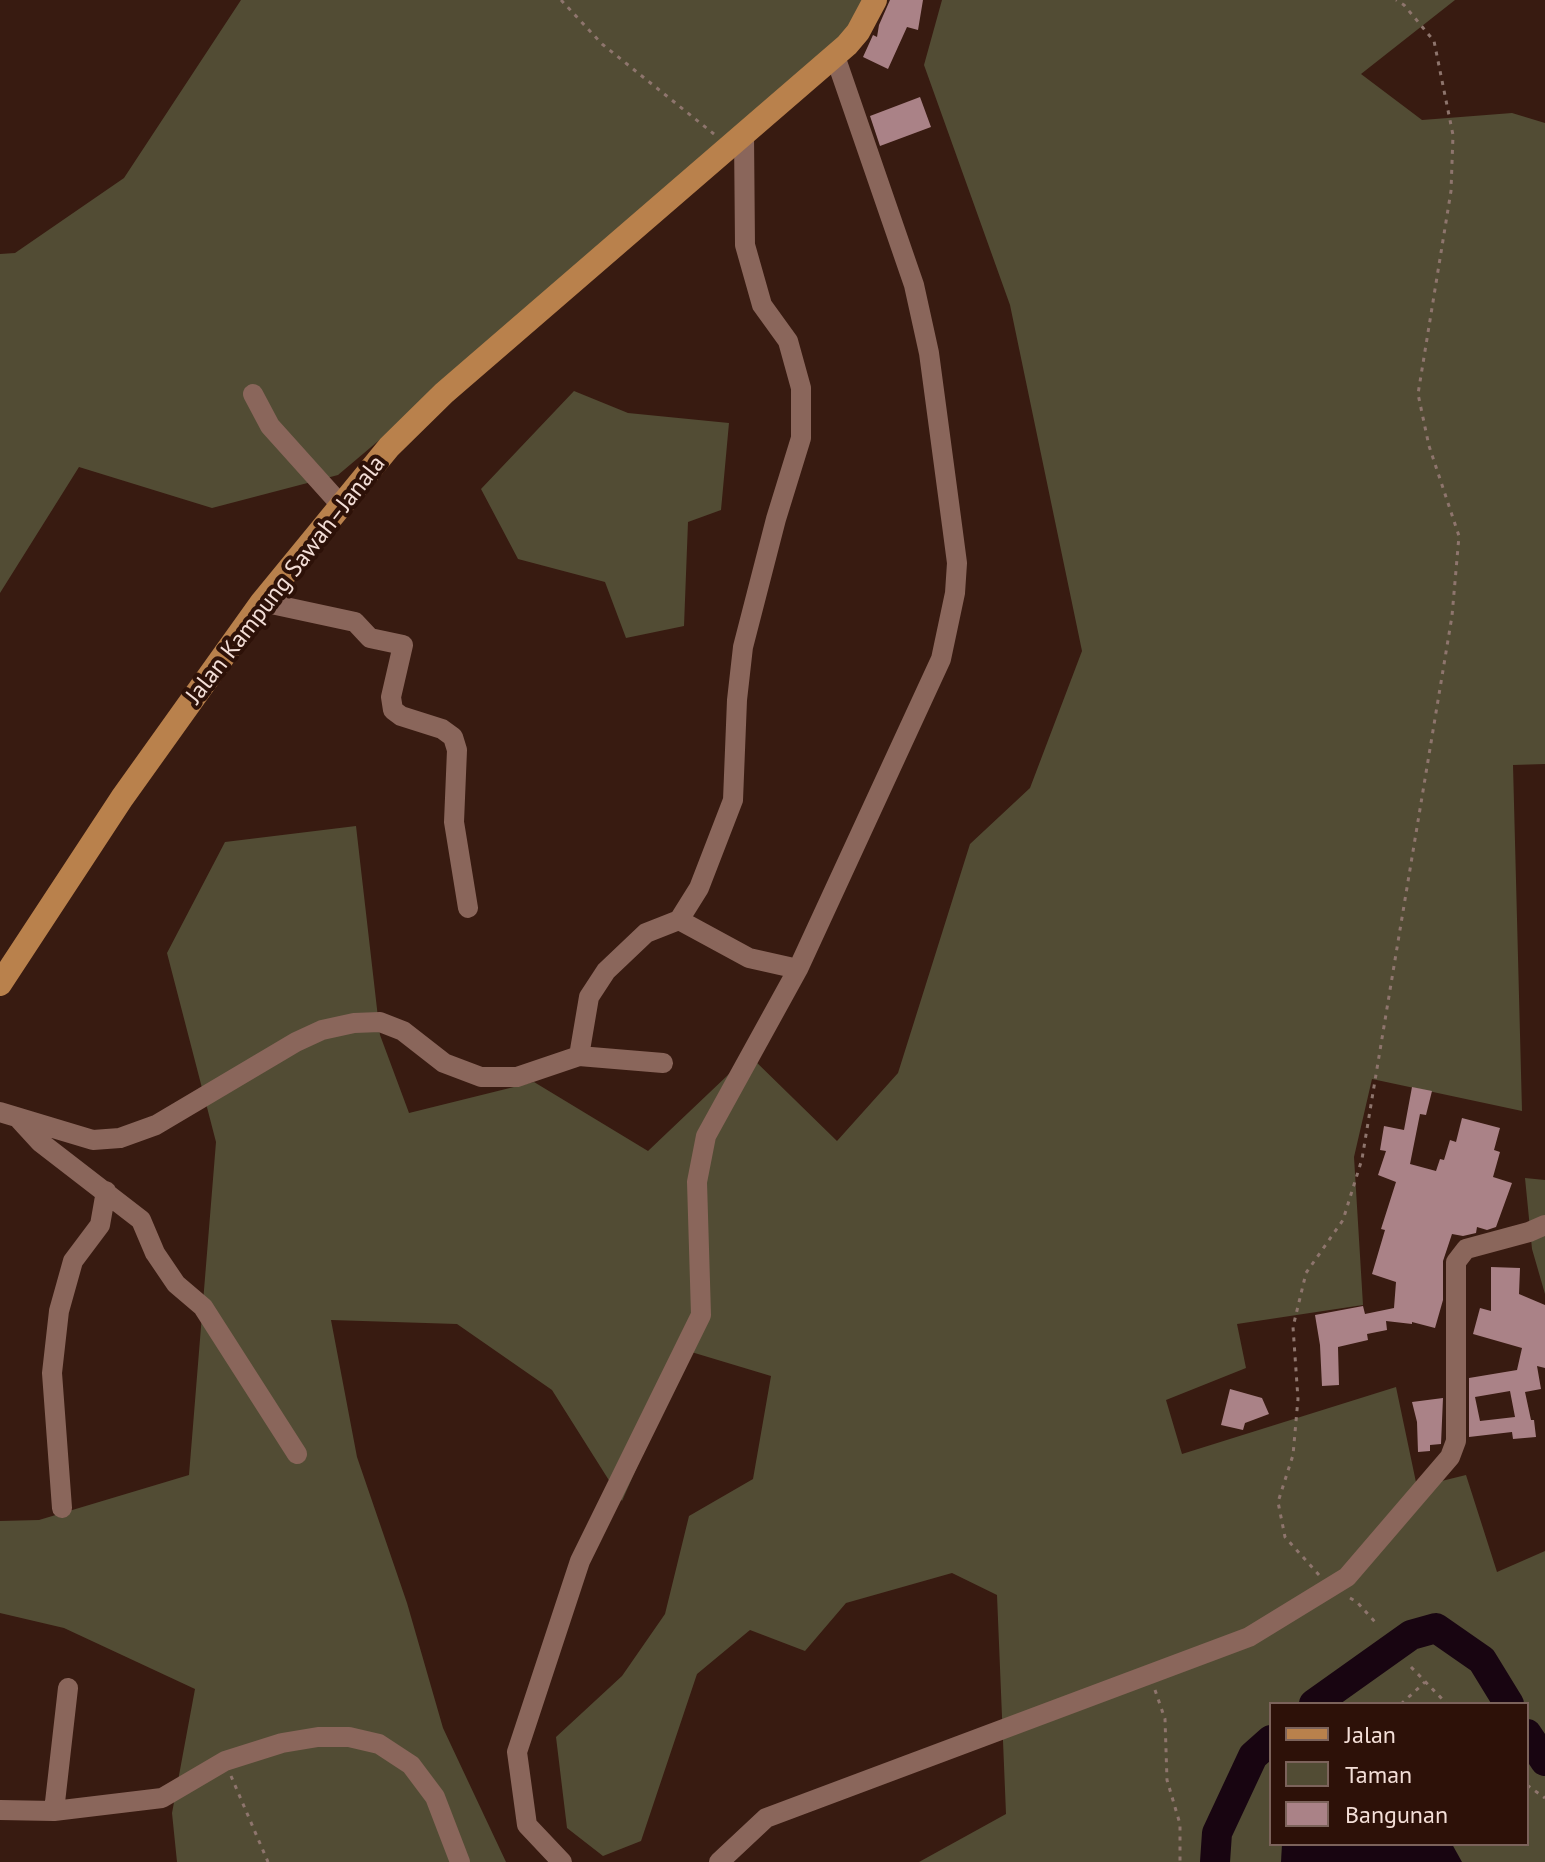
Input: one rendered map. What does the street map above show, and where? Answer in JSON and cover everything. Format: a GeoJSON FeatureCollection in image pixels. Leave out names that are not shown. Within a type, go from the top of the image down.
{"type":"FeatureCollection","features":[{"type":"Feature","properties":{"kind":"main road","name":"Jalan Kampung Sawah–Janala"},"geometry":{"type":"LineString","coordinates":[[0,984],[122,798],[262,602],[389,447],[444,393],[835,56],[858,32],[875,0]]}},
{"type":"Feature","properties":{"kind":"street"},"geometry":{"type":"LineString","coordinates":[[562,1862],[527,1825],[517,1752],[580,1561],[701,1315],[697,1182],[706,1136],[798,969],[941,659],[955,593],[957,563],[929,353],[914,285],[835,56]]}},
{"type":"Feature","properties":{"kind":"street"},"geometry":{"type":"LineString","coordinates":[[579,1056],[589,997],[606,971],[646,933],[679,920],[699,888],[733,800],[737,700],[743,647],[776,519],[801,438],[801,388],[788,341],[762,305],[745,245],[736,141]]}},
{"type":"Feature","properties":{"kind":"street"},"geometry":{"type":"LineString","coordinates":[[253,394],[270,426],[341,505]]}},
{"type":"Feature","properties":{"kind":"street"},"geometry":{"type":"LineString","coordinates":[[262,602],[355,622],[370,638],[403,645],[391,697],[393,710],[401,716],[442,729],[453,737],[457,750],[454,822],[468,908]]}},
{"type":"Feature","properties":{"kind":"street"},"geometry":{"type":"LineString","coordinates":[[679,920],[749,958],[798,969]]}},
{"type":"Feature","properties":{"kind":"street"},"geometry":{"type":"LineString","coordinates":[[9,1115],[93,1140],[120,1138],[156,1125],[296,1042],[322,1030],[354,1023],[380,1022],[403,1031],[444,1063],[481,1077],[517,1077],[579,1056],[663,1063]]}},
{"type":"Feature","properties":{"kind":"street"},"geometry":{"type":"LineString","coordinates":[[9,1115],[141,1220],[155,1253],[176,1284],[203,1307],[297,1454]]}},
{"type":"Feature","properties":{"kind":"street"},"geometry":{"type":"LineString","coordinates":[[62,1508],[52,1373],[59,1311],[73,1261],[100,1225],[106,1191]]}},
{"type":"Feature","properties":{"kind":"street"},"geometry":{"type":"LineString","coordinates":[[719,1862],[766,1818],[1249,1637],[1347,1577],[1450,1457],[1456,1441],[1456,1262],[1466,1249],[1545,1225]]}},
{"type":"Feature","properties":{"kind":"street"},"geometry":{"type":"LineString","coordinates":[[54,1811],[68,1688]]}},
{"type":"Feature","properties":{"kind":"street"},"geometry":{"type":"LineString","coordinates":[[0,1810],[54,1811],[162,1798],[225,1761],[282,1743],[318,1737],[349,1737],[379,1744],[411,1765],[435,1797],[460,1862]]}},
{"type":"Feature","properties":{"kind":"path"},"geometry":{"type":"LineString","coordinates":[[561,0],[602,44],[736,141]]}},
{"type":"Feature","properties":{"kind":"path"},"geometry":{"type":"LineString","coordinates":[[1375,1622],[1357,1602],[1331,1588],[1285,1537],[1278,1502],[1293,1455],[1298,1399],[1293,1327],[1306,1273],[1343,1220],[1362,1159],[1452,616],[1459,536],[1429,446],[1418,394],[1451,191],[1453,135],[1434,41],[1404,5],[1396,0]]}},
{"type":"Feature","properties":{"kind":"path"},"geometry":{"type":"LineString","coordinates":[[1411,1667],[1445,1702]]}},
{"type":"Feature","properties":{"kind":"path"},"geometry":{"type":"LineString","coordinates":[[1150,1676],[1165,1719],[1167,1780],[1180,1824],[1180,1862]]}},
{"type":"Feature","properties":{"kind":"path"},"geometry":{"type":"LineString","coordinates":[[1403,1702],[1425,1682]]}},
{"type":"Feature","properties":{"kind":"path"},"geometry":{"type":"LineString","coordinates":[[225,1761],[268,1862]]}},
{"type":"Feature","properties":{"kind":"green space"},"geometry":{"type":"Polygon","coordinates":[[[241,0],[868,0],[847,45],[338,475],[212,508],[79,467],[0,593],[0,254],[15,253],[124,178],[241,0]]]}},
{"type":"Feature","properties":{"kind":"green space"},"geometry":{"type":"Polygon","coordinates":[[[942,0],[1455,0],[1361,74],[1422,120],[1512,113],[1545,123],[1545,764],[1513,765],[1522,1111],[1372,1079],[1354,1157],[1363,1305],[1237,1324],[1246,1368],[1166,1400],[1182,1454],[1396,1387],[1417,1487],[1466,1475],[1497,1572],[1545,1551],[1545,1862],[919,1862],[1006,1814],[997,1595],[952,1573],[846,1603],[805,1651],[750,1630],[697,1674],[641,1841],[603,1856],[567,1828],[556,1737],[622,1676],[665,1614],[689,1516],[753,1479],[771,1376],[688,1351],[622,1501],[552,1390],[457,1324],[331,1320],[357,1457],[407,1603],[443,1728],[506,1862],[177,1862],[172,1813],[195,1689],[64,1628],[0,1613],[0,1521],[39,1520],[189,1475],[216,1142],[167,953],[225,842],[356,826],[380,1035],[409,1113],[534,1082],[648,1151],[749,1055],[837,1141],[898,1073],[970,844],[1030,788],[1082,651],[1010,305],[924,65],[942,0]]]}},
{"type":"Feature","properties":{"kind":"green space"},"geometry":{"type":"Polygon","coordinates":[[[574,391],[628,413],[729,423],[721,510],[688,522],[684,626],[626,638],[605,582],[518,559],[481,489],[574,391]]]}},
{"type":"Feature","properties":{"kind":"green space"},"geometry":{"type":"Polygon","coordinates":[[[1525,1178],[1545,1180],[1545,1294],[1532,1249],[1525,1178]]]}},
{"type":"Feature","properties":{"kind":"shaded area"},"geometry":{"type":"Polygon","coordinates":[[[1282,1846],[1453,1846],[1462,1862],[1281,1862],[1282,1846]]]}},
{"type":"Feature","properties":{"kind":"building"},"geometry":{"type":"Polygon","coordinates":[[[890,0],[923,0],[918,30],[907,27],[888,69],[863,57],[873,35],[877,37],[890,0]]]}},
{"type":"Feature","properties":{"kind":"building"},"geometry":{"type":"Polygon","coordinates":[[[920,97],[931,127],[880,146],[870,116],[920,97]]]}},
{"type":"Feature","properties":{"kind":"building"},"geometry":{"type":"Polygon","coordinates":[[[1412,1087],[1432,1091],[1426,1115],[1420,1114],[1410,1164],[1436,1171],[1440,1159],[1444,1160],[1450,1140],[1456,1142],[1462,1118],[1500,1128],[1494,1150],[1500,1152],[1493,1177],[1512,1183],[1496,1227],[1487,1230],[1477,1227],[1476,1233],[1463,1236],[1452,1234],[1443,1261],[1443,1300],[1435,1328],[1412,1322],[1386,1321],[1387,1330],[1367,1334],[1368,1340],[1338,1347],[1339,1385],[1322,1386],[1315,1315],[1363,1306],[1365,1314],[1394,1308],[1396,1282],[1372,1274],[1385,1230],[1381,1229],[1396,1182],[1378,1175],[1386,1151],[1380,1150],[1384,1126],[1404,1130],[1412,1087]]]}},
{"type":"Feature","properties":{"kind":"building"},"geometry":{"type":"Polygon","coordinates":[[[1491,1267],[1520,1268],[1519,1294],[1545,1305],[1545,1368],[1537,1366],[1541,1389],[1525,1392],[1536,1437],[1513,1439],[1512,1432],[1469,1437],[1469,1378],[1517,1370],[1522,1348],[1473,1334],[1480,1308],[1491,1311],[1491,1267]],[[1510,1391],[1475,1397],[1480,1421],[1515,1417],[1510,1391]]]}},
{"type":"Feature","properties":{"kind":"building"},"geometry":{"type":"Polygon","coordinates":[[[1230,1389],[1262,1398],[1269,1414],[1245,1423],[1243,1430],[1221,1425],[1230,1389]]]}},
{"type":"Feature","properties":{"kind":"building"},"geometry":{"type":"Polygon","coordinates":[[[1443,1398],[1441,1444],[1430,1445],[1430,1451],[1418,1452],[1417,1422],[1412,1402],[1443,1398]]]}},
{"type":"Feature","properties":{"kind":"waterway"},"geometry":{"type":"LineString","coordinates":[[1317,1702],[1411,1635],[1436,1628],[1482,1660],[1508,1702]]}},
{"type":"Feature","properties":{"kind":"waterway"},"geometry":{"type":"LineString","coordinates":[[1529,1737],[1545,1761]]}},
{"type":"Feature","properties":{"kind":"waterway"},"geometry":{"type":"LineString","coordinates":[[1215,1862],[1217,1833],[1253,1756],[1269,1742]]}}]}
